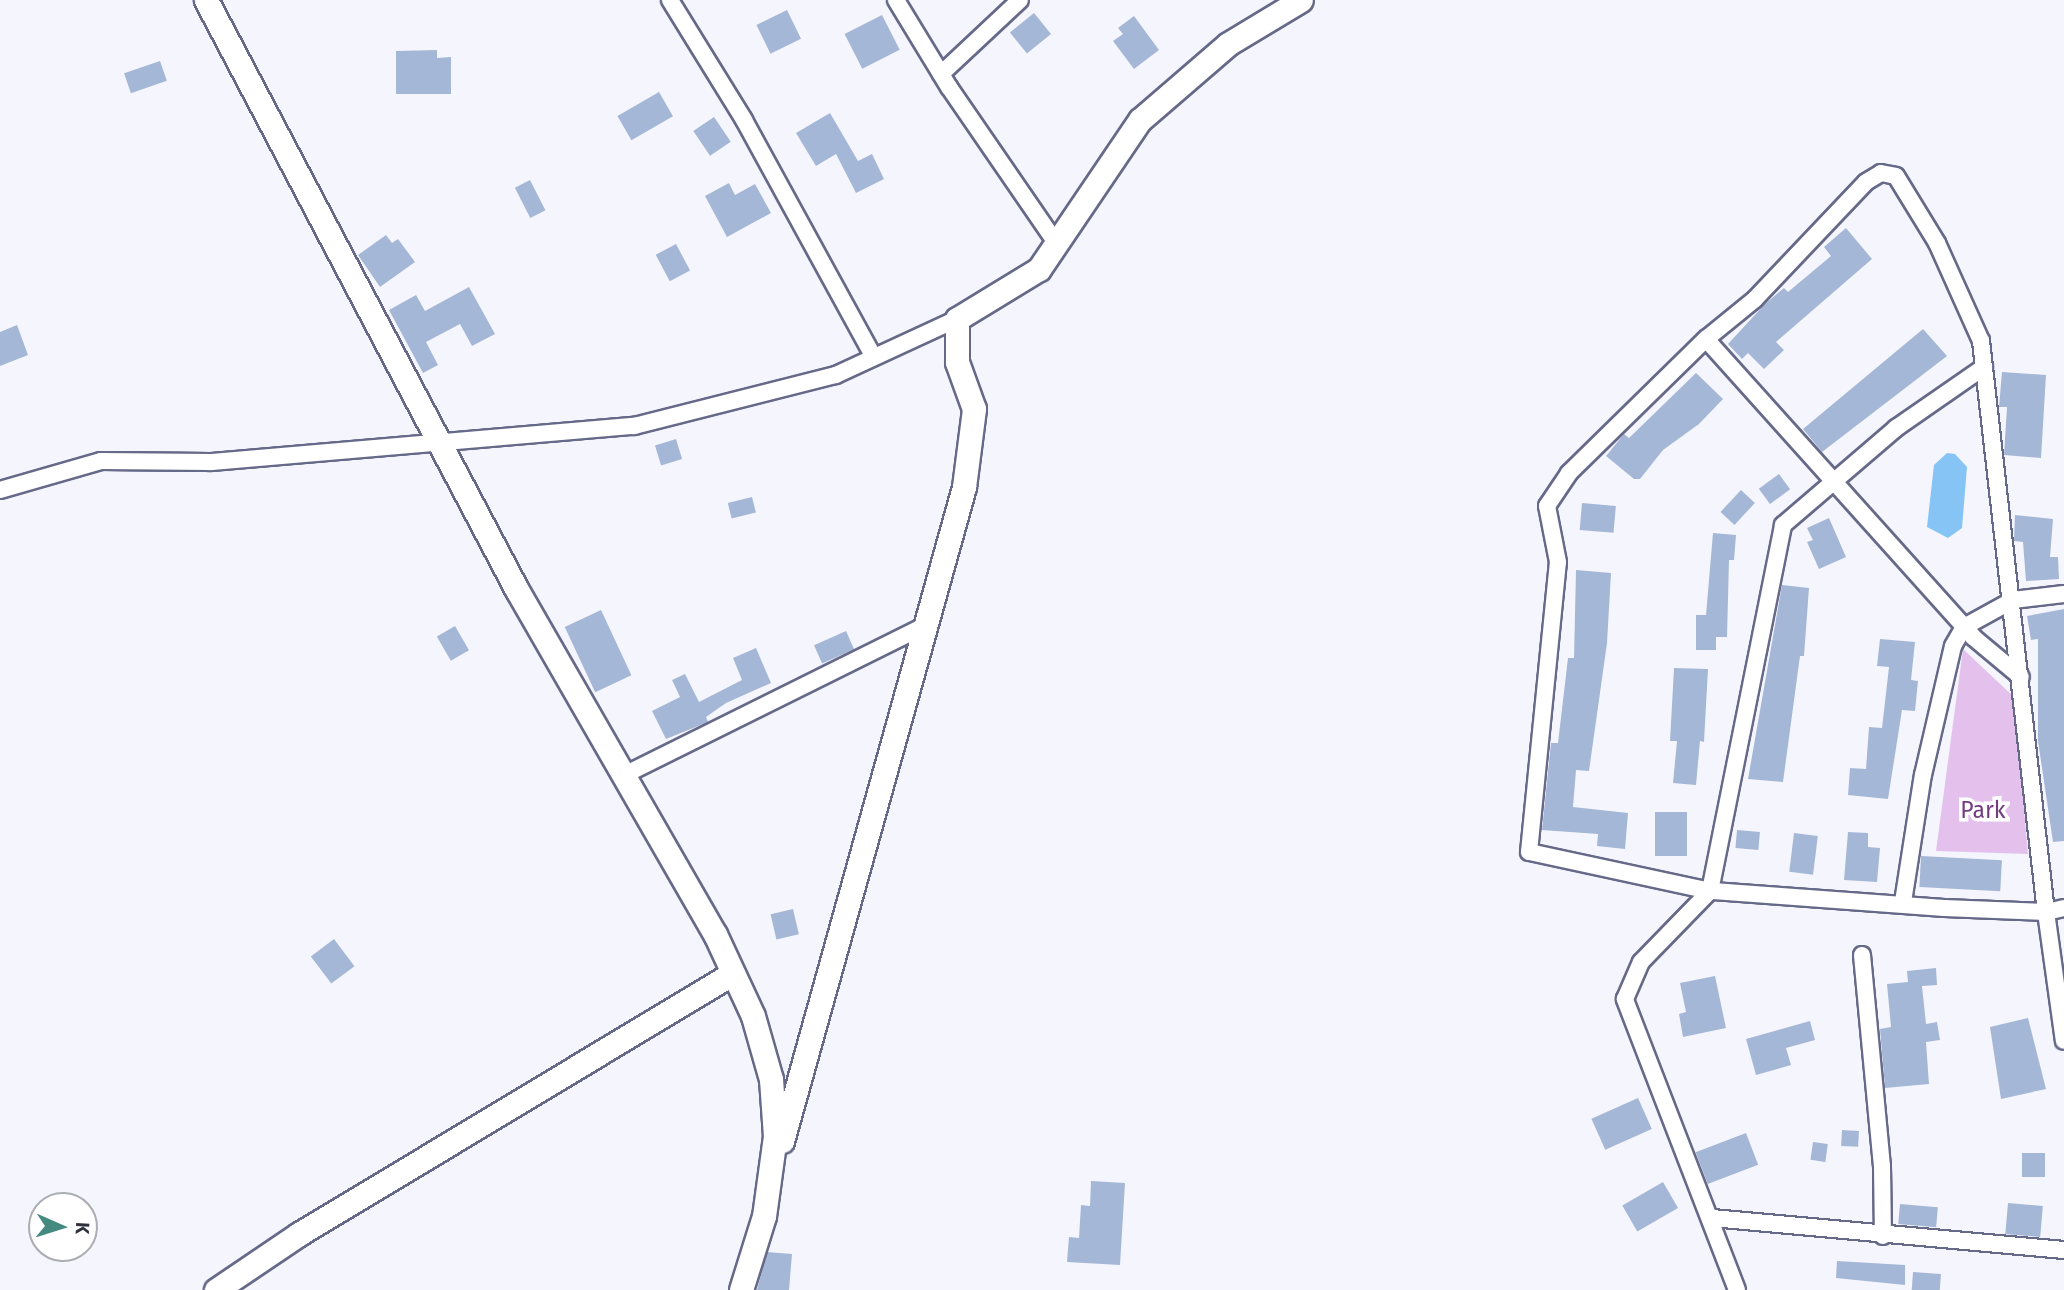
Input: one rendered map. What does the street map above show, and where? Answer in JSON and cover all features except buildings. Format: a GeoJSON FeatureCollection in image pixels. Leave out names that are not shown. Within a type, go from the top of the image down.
{"type":"FeatureCollection","features":[{"type":"Feature","properties":{"kind":"street"},"geometry":{"type":"LineString","coordinates":[[206,0],[517,590],[624,775],[733,973],[753,1016],[771,1079],[775,1136],[764,1216]]}},
{"type":"Feature","properties":{"kind":"street"},"geometry":{"type":"LineString","coordinates":[[670,0],[744,120],[873,356]]}},
{"type":"Feature","properties":{"kind":"street"},"geometry":{"type":"LineString","coordinates":[[896,0],[941,74],[1057,244]]}},
{"type":"Feature","properties":{"kind":"street"},"geometry":{"type":"LineString","coordinates":[[941,74],[1020,0]]}},
{"type":"Feature","properties":{"kind":"street"},"geometry":{"type":"LineString","coordinates":[[0,490],[101,461],[211,462],[441,446],[634,426],[836,374],[957,318],[1039,269],[1140,121],[1227,44],[1301,0]]}},
{"type":"Feature","properties":{"kind":"street"},"geometry":{"type":"LineString","coordinates":[[2064,908],[2046,912],[1710,891],[1529,852],[1558,562],[1546,506],[1569,473],[1706,339],[1755,299],[1866,182],[1881,173],[1896,176],[1937,243],[1981,341],[2013,600],[2046,912],[2058,959],[2064,1041]]}},
{"type":"Feature","properties":{"kind":"street"},"geometry":{"type":"LineString","coordinates":[[741,1290],[764,1216],[806,1045],[964,486],[974,409],[957,362],[957,318]]}},
{"type":"Feature","properties":{"kind":"street"},"geometry":{"type":"LineString","coordinates":[[1706,339],[1964,627],[2021,677]]}},
{"type":"Feature","properties":{"kind":"street"},"geometry":{"type":"LineString","coordinates":[[1737,1290],[1712,1218],[1625,999],[1641,962],[1710,891],[1783,524],[1896,428],[1984,368]]}},
{"type":"Feature","properties":{"kind":"street"},"geometry":{"type":"LineString","coordinates":[[1903,902],[1923,775],[1953,646],[1964,627],[2013,600],[2064,594]]}},
{"type":"Feature","properties":{"kind":"street"},"geometry":{"type":"LineString","coordinates":[[624,775],[926,625]]}},
{"type":"Feature","properties":{"kind":"street"},"geometry":{"type":"LineString","coordinates":[[1862,955],[1882,1166],[1883,1236]]}},
{"type":"Feature","properties":{"kind":"street"},"geometry":{"type":"LineString","coordinates":[[216,1290],[299,1234],[733,973]]}},
{"type":"Feature","properties":{"kind":"street"},"geometry":{"type":"LineString","coordinates":[[1712,1218],[1883,1236],[2064,1250]]}},
{"type":"Feature","properties":{"kind":"green space","name":"Park"},"geometry":{"type":"Polygon","coordinates":[[[1963,649],[2014,697],[2028,854],[1936,851],[1963,649]]]}},
{"type":"Feature","properties":{"kind":"water"},"geometry":{"type":"Polygon","coordinates":[[[1947,453],[1955,454],[1967,467],[1962,528],[1948,538],[1927,527],[1934,465],[1947,453]]]}}]}
